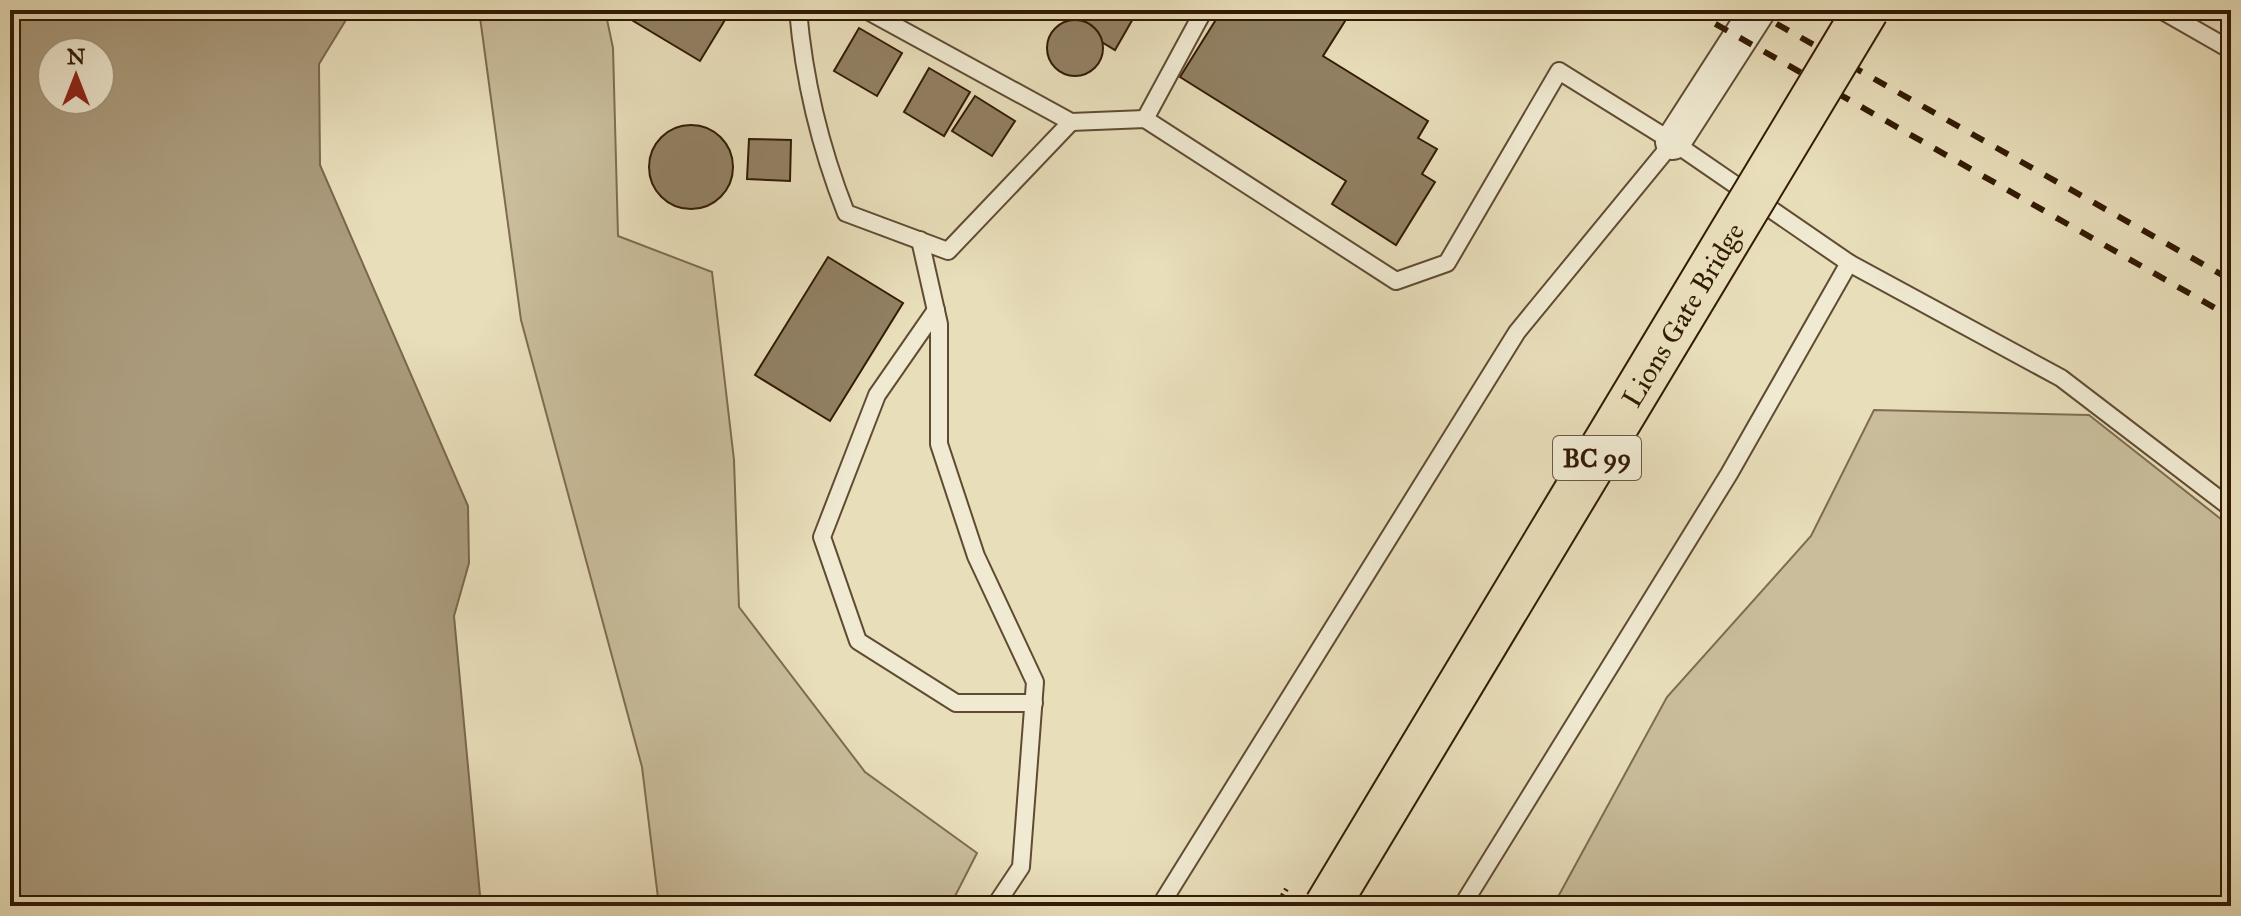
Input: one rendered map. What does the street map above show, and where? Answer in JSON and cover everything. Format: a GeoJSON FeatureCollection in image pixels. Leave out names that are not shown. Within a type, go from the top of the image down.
{"type":"FeatureCollection","features":[{"type":"Feature","properties":{"kind":"highway","name":"Lions Gate Bridge"},"geometry":{"type":"LineString","coordinates":[[1327,906],[1866,10]]}},
{"type":"Feature","properties":{"kind":"street"},"geometry":{"type":"LineString","coordinates":[[1673,142],[1758,10]]}},
{"type":"Feature","properties":{"kind":"lane"},"geometry":{"type":"LineString","coordinates":[[798,10],[806,81],[826,162],[846,213],[948,251],[1071,122]]}},
{"type":"Feature","properties":{"kind":"lane"},"geometry":{"type":"LineString","coordinates":[[866,10],[1071,122],[1145,119],[1396,281],[1447,263],[1559,71],[1673,142],[1849,263],[2061,378],[2231,508]]}},
{"type":"Feature","properties":{"kind":"lane"},"geometry":{"type":"LineString","coordinates":[[1145,119],[1204,10]]}},
{"type":"Feature","properties":{"kind":"lane"},"geometry":{"type":"LineString","coordinates":[[2161,10],[2231,50]]}},
{"type":"Feature","properties":{"kind":"lane"},"geometry":{"type":"LineString","coordinates":[[1160,906],[1517,332],[1673,142]]}},
{"type":"Feature","properties":{"kind":"lane"},"geometry":{"type":"LineString","coordinates":[[920,240],[939,324],[939,444],[976,556],[1035,682],[1021,867],[995,906]]}},
{"type":"Feature","properties":{"kind":"lane"},"geometry":{"type":"LineString","coordinates":[[1462,906],[1729,474],[1849,263]]}},
{"type":"Feature","properties":{"kind":"lane"},"geometry":{"type":"LineString","coordinates":[[936,310],[877,395],[822,537],[858,641],[956,703],[1034,703]]}},
{"type":"Feature","properties":{"kind":"shaded area"},"geometry":{"type":"Polygon","coordinates":[[[10,10],[352,10],[319,64],[320,165],[468,506],[469,563],[454,616],[481,906],[10,906],[10,10]]]}},
{"type":"Feature","properties":{"kind":"shaded area"},"geometry":{"type":"Polygon","coordinates":[[[479,10],[605,10],[613,48],[618,236],[712,272],[734,460],[739,607],[865,772],[977,853],[950,906],[659,906],[642,767],[521,320],[479,10]]]}},
{"type":"Feature","properties":{"kind":"shaded area"},"geometry":{"type":"Polygon","coordinates":[[[1874,410],[2089,415],[2231,527],[2231,906],[1553,906],[1667,697],[1811,536],[1874,410]]]}},
{"type":"Feature","properties":{"kind":"building"},"geometry":{"type":"Polygon","coordinates":[[[615,10],[731,10],[700,61],[615,10]]]}},
{"type":"Feature","properties":{"kind":"building"},"geometry":{"type":"Polygon","coordinates":[[[1053,10],[1138,10],[1115,50],[1053,10]]]}},
{"type":"Feature","properties":{"kind":"building"},"geometry":{"type":"Polygon","coordinates":[[[1222,10],[1352,10],[1323,56],[1428,121],[1418,138],[1437,149],[1422,174],[1435,182],[1396,245],[1332,204],[1346,181],[1180,77],[1222,10]]]}},
{"type":"Feature","properties":{"kind":"building"},"geometry":{"type":"Polygon","coordinates":[[[1075,20],[1095,28],[1103,48],[1095,68],[1075,76],[1055,68],[1047,48],[1055,28],[1075,20]]]}},
{"type":"Feature","properties":{"kind":"building"},"geometry":{"type":"Polygon","coordinates":[[[859,28],[902,53],[877,96],[834,71],[859,28]]]}},
{"type":"Feature","properties":{"kind":"building"},"geometry":{"type":"Polygon","coordinates":[[[929,68],[970,92],[944,136],[904,112],[929,68]]]}},
{"type":"Feature","properties":{"kind":"building"},"geometry":{"type":"Polygon","coordinates":[[[975,96],[1015,121],[992,156],[952,131],[975,96]]]}},
{"type":"Feature","properties":{"kind":"building"},"geometry":{"type":"Polygon","coordinates":[[[691,125],[707,128],[721,137],[730,151],[733,167],[730,183],[721,197],[707,206],[691,209],[675,206],[661,197],[652,183],[649,167],[652,151],[661,137],[675,128],[691,125]]]}},
{"type":"Feature","properties":{"kind":"building"},"geometry":{"type":"Polygon","coordinates":[[[749,139],[791,140],[790,181],[747,179],[749,139]]]}},
{"type":"Feature","properties":{"kind":"building"},"geometry":{"type":"Polygon","coordinates":[[[828,257],[903,303],[830,421],[755,375],[828,257]]]}},
{"type":"Feature","properties":{"kind":"railway"},"geometry":{"type":"LineString","coordinates":[[1691,10],[2231,317]]}},
{"type":"Feature","properties":{"kind":"railway"},"geometry":{"type":"LineString","coordinates":[[1752,10],[2231,280]]}}]}
